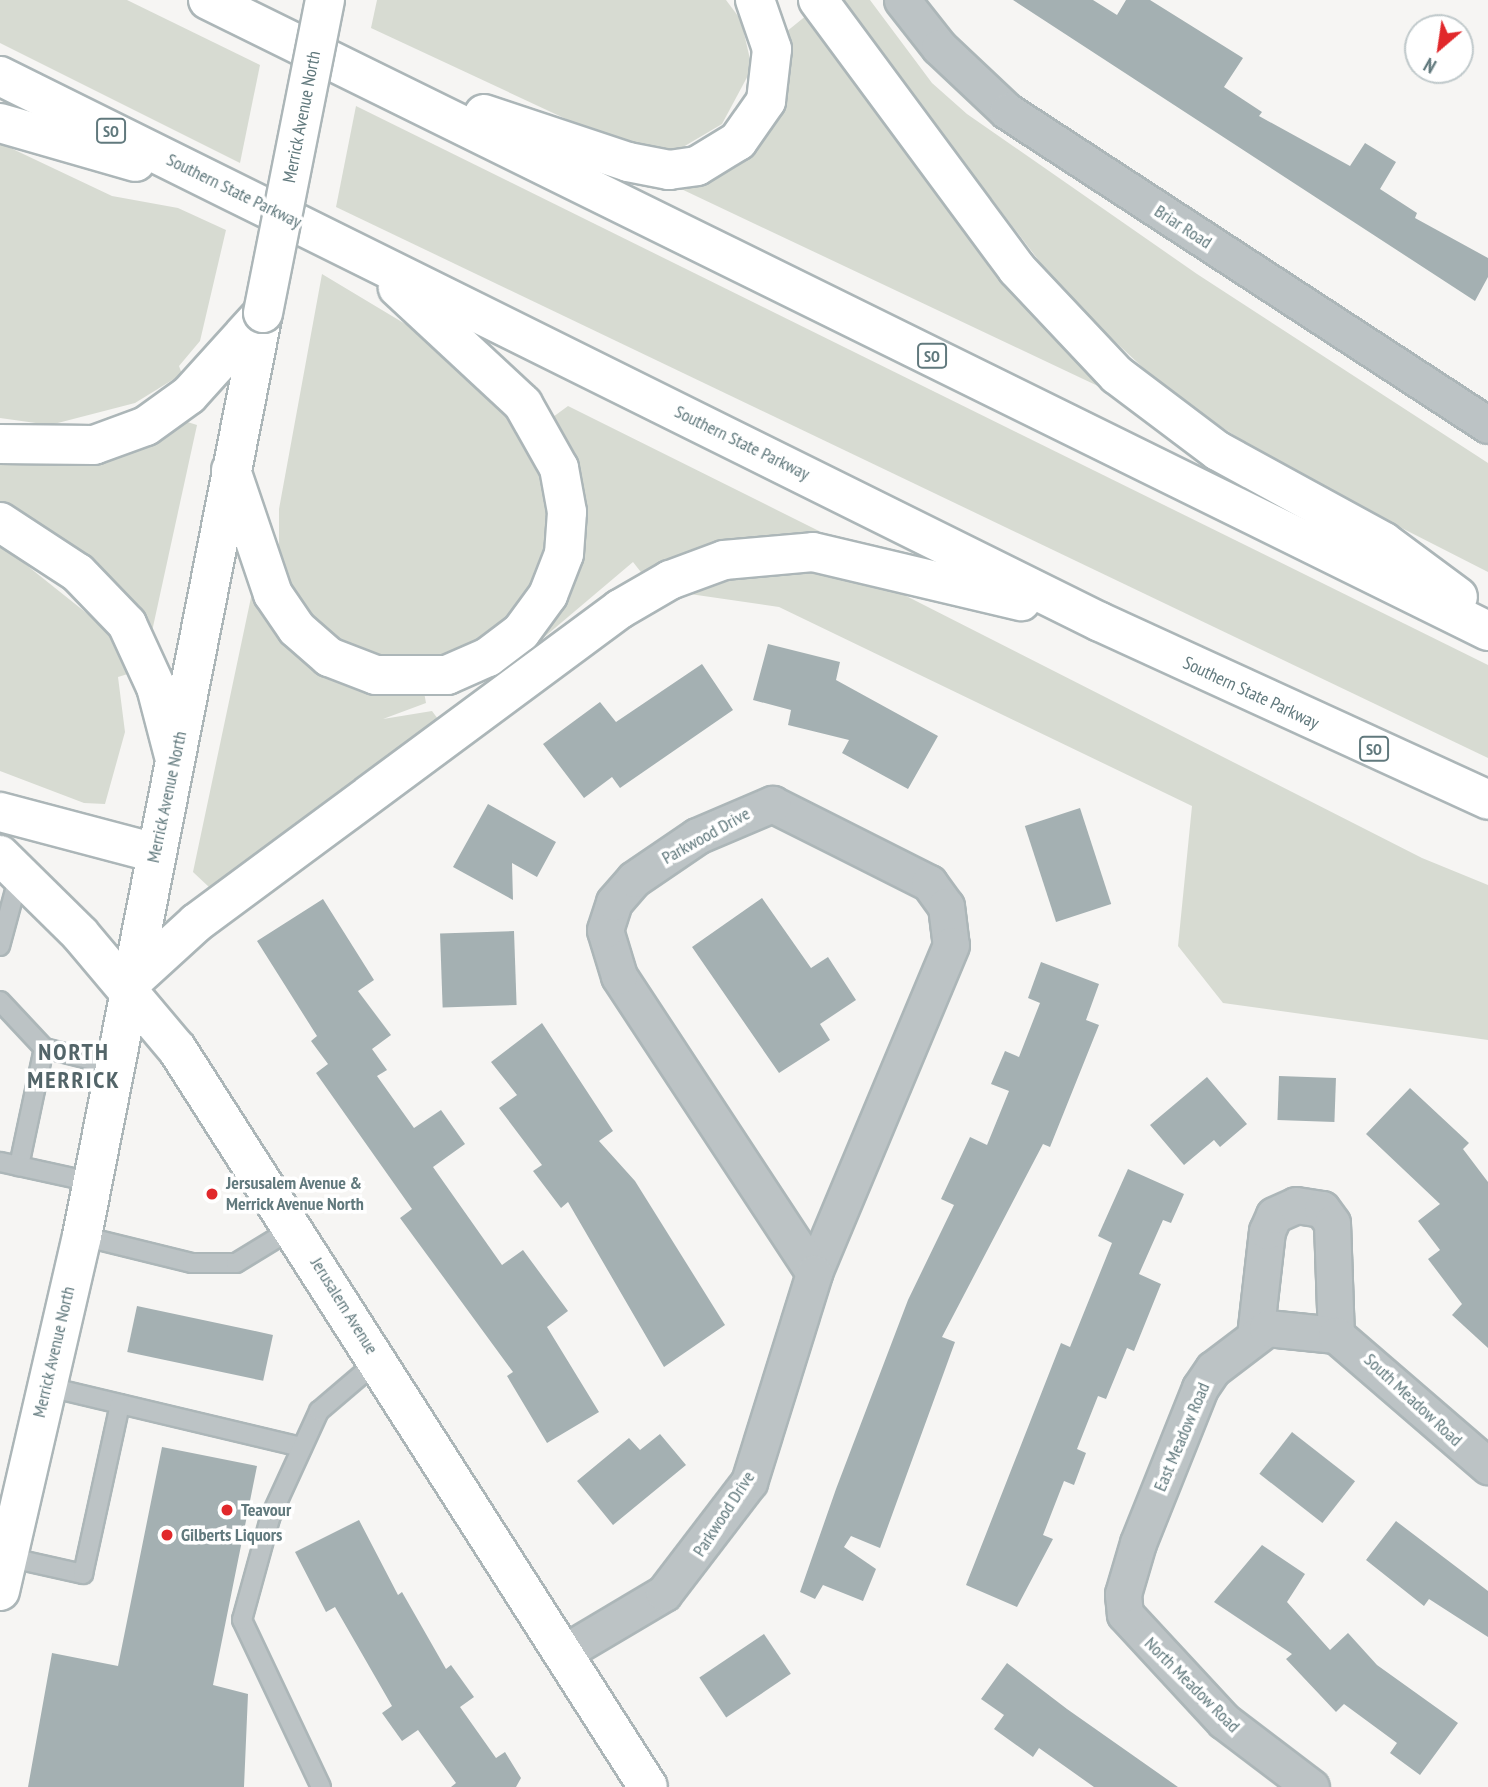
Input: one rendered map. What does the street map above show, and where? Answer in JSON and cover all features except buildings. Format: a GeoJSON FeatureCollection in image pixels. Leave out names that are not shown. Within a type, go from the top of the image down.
{"type":"FeatureCollection","features":[{"type":"Feature","properties":{"kind":"main road","name":"SO"},"geometry":{"type":"LineString","coordinates":[[208,0],[234,10],[1488,631]]}},
{"type":"Feature","properties":{"kind":"main road","name":"Merrick Avenue North"},"geometry":{"type":"LineString","coordinates":[[4,1574],[45,1386],[82,1236],[126,987],[175,760],[326,0]]}},
{"type":"Feature","properties":{"kind":"main road"},"geometry":{"type":"LineString","coordinates":[[376,81],[628,162],[683,169],[738,141],[766,101],[772,49],[755,0]]}},
{"type":"Feature","properties":{"kind":"main road"},"geometry":{"type":"LineString","coordinates":[[818,0],[1017,269],[1117,375],[1217,451],[1384,542],[1488,620]]}},
{"type":"Feature","properties":{"kind":"main road","name":"Southern State Parkway"},"geometry":{"type":"LineString","coordinates":[[0,76],[1100,622],[1488,800]]}},
{"type":"Feature","properties":{"kind":"main road"},"geometry":{"type":"LineString","coordinates":[[0,123],[221,186]]}},
{"type":"Feature","properties":{"kind":"main road"},"geometry":{"type":"LineString","coordinates":[[231,470],[283,611],[312,645],[351,668],[421,678],[470,667],[521,632],[548,594],[564,554],[567,512],[551,444],[505,385],[357,252]]}},
{"type":"Feature","properties":{"kind":"main road"},"geometry":{"type":"LineString","coordinates":[[0,444],[83,446],[146,426],[189,395],[263,313]]}},
{"type":"Feature","properties":{"kind":"main road"},"geometry":{"type":"LineString","coordinates":[[0,522],[78,573],[127,624],[156,687],[175,760]]}},
{"type":"Feature","properties":{"kind":"main road"},"geometry":{"type":"LineString","coordinates":[[126,987],[196,923],[620,609],[696,568],[758,554],[823,553],[1100,622]]}},
{"type":"Feature","properties":{"kind":"main road"},"geometry":{"type":"LineString","coordinates":[[0,812],[155,853]]}},
{"type":"Feature","properties":{"kind":"main road","name":"Jerusalem Avenue"},"geometry":{"type":"LineString","coordinates":[[10,863],[126,987],[177,1049],[295,1227],[648,1787]]}},
{"type":"Feature","properties":{"kind":"street","name":"Briar Road"},"geometry":{"type":"LineString","coordinates":[[902,0],[939,47],[1007,111],[1488,425]]}},
{"type":"Feature","properties":{"kind":"street","name":"Parkwood Drive"},"geometry":{"type":"LineString","coordinates":[[563,1653],[664,1593],[749,1482],[814,1273],[951,945],[946,906],[929,883],[772,804],[697,836],[634,878],[614,902],[605,930],[619,976],[814,1273]]}},
{"type":"Feature","properties":{"kind":"street"},"geometry":{"type":"LineString","coordinates":[[1255,1336],[1266,1231],[1274,1215],[1296,1205],[1321,1209],[1332,1223],[1336,1335]]}},
{"type":"Feature","properties":{"kind":"street","name":"East Meadow Road"},"geometry":{"type":"LineString","coordinates":[[1140,1634],[1125,1614],[1123,1594],[1138,1543],[1200,1388],[1213,1368],[1255,1336],[1291,1326],[1336,1335]]}},
{"type":"Feature","properties":{"kind":"street","name":"South Meadow Road"},"geometry":{"type":"LineString","coordinates":[[1336,1335],[1488,1466]]}},
{"type":"Feature","properties":{"kind":"street","name":"North Meadow Road"},"geometry":{"type":"LineString","coordinates":[[1140,1634],[1224,1721],[1311,1787]]}},
{"type":"Feature","properties":{"kind":"lane"},"geometry":{"type":"LineString","coordinates":[[0,946],[10,863]]}},
{"type":"Feature","properties":{"kind":"lane"},"geometry":{"type":"LineString","coordinates":[[0,1002],[44,1048],[112,1065]]}},
{"type":"Feature","properties":{"kind":"lane"},"geometry":{"type":"LineString","coordinates":[[19,1166],[44,1048]]}},
{"type":"Feature","properties":{"kind":"lane"},"geometry":{"type":"LineString","coordinates":[[0,1162],[92,1182]]}},
{"type":"Feature","properties":{"kind":"lane"},"geometry":{"type":"LineString","coordinates":[[82,1236],[192,1263],[236,1264],[295,1227]]}},
{"type":"Feature","properties":{"kind":"lane"},"geometry":{"type":"LineString","coordinates":[[321,1787],[242,1620],[270,1518],[319,1410],[379,1360]]}},
{"type":"Feature","properties":{"kind":"lane"},"geometry":{"type":"LineString","coordinates":[[45,1386],[302,1447]]}},
{"type":"Feature","properties":{"kind":"lane"},"geometry":{"type":"LineString","coordinates":[[4,1574],[83,1574],[120,1404]]}},
{"type":"Feature","properties":{"kind":"shaded area"},"geometry":{"type":"Polygon","coordinates":[[[0,0],[127,0],[260,65],[240,163],[0,43],[0,0]]]}},
{"type":"Feature","properties":{"kind":"shaded area"},"geometry":{"type":"Polygon","coordinates":[[[377,0],[726,0],[741,20],[752,68],[722,124],[673,153],[624,146],[371,28],[377,0]]]}},
{"type":"Feature","properties":{"kind":"shaded area"},"geometry":{"type":"Polygon","coordinates":[[[840,0],[870,0],[932,83],[967,114],[1197,274],[1488,463],[1488,572],[1280,466],[1168,391],[1065,295],[840,0]]]}},
{"type":"Feature","properties":{"kind":"shaded area"},"geometry":{"type":"Polygon","coordinates":[[[807,15],[1046,324],[1100,387],[677,187],[720,172],[758,146],[786,95],[786,32],[807,15]]]}},
{"type":"Feature","properties":{"kind":"shaded area"},"geometry":{"type":"Polygon","coordinates":[[[356,106],[1488,665],[1488,758],[336,207],[356,106]]]}},
{"type":"Feature","properties":{"kind":"shaded area"},"geometry":{"type":"Polygon","coordinates":[[[0,143],[112,196],[178,208],[226,230],[200,341],[179,366],[182,374],[135,403],[50,425],[0,418],[0,143]]]}},
{"type":"Feature","properties":{"kind":"shaded area"},"geometry":{"type":"Polygon","coordinates":[[[322,274],[422,334],[508,410],[551,489],[547,564],[515,615],[454,653],[394,661],[332,637],[280,576],[286,568],[279,549],[279,509],[322,274]]]}},
{"type":"Feature","properties":{"kind":"shaded area"},"geometry":{"type":"Polygon","coordinates":[[[568,406],[819,531],[817,539],[644,576],[633,562],[542,639],[538,630],[575,470],[553,417],[568,406]]]}},
{"type":"Feature","properties":{"kind":"shaded area"},"geometry":{"type":"Polygon","coordinates":[[[181,420],[197,425],[151,636],[0,503],[0,461],[181,420]]]}},
{"type":"Feature","properties":{"kind":"shaded area"},"geometry":{"type":"Polygon","coordinates":[[[0,544],[104,627],[131,673],[118,677],[125,732],[105,804],[84,803],[0,771],[0,544]]]}},
{"type":"Feature","properties":{"kind":"shaded area"},"geometry":{"type":"Polygon","coordinates":[[[770,564],[853,569],[1422,858],[1488,885],[1488,1040],[1223,1003],[1178,946],[1192,806],[779,607],[676,592],[770,564]]]}},
{"type":"Feature","properties":{"kind":"shaded area"},"geometry":{"type":"Polygon","coordinates":[[[253,588],[424,692],[426,703],[383,719],[432,711],[441,723],[210,888],[193,872],[253,588]]]}},
{"type":"Feature","properties":{"kind":"place","name":"Jersusalem Avenue & Merrick Avenue North"},"geometry":{"type":"Point","coordinates":[212,1194]}},
{"type":"Feature","properties":{"kind":"place","name":"Teavour"},"geometry":{"type":"Point","coordinates":[227,1510]}},
{"type":"Feature","properties":{"kind":"place","name":"Gilberts Liquors"},"geometry":{"type":"Point","coordinates":[167,1535]}},
{"type":"Feature","properties":{"kind":"district","name":"NORTH MERRICK"},"geometry":{"type":"Point","coordinates":[74,1066]}}]}
